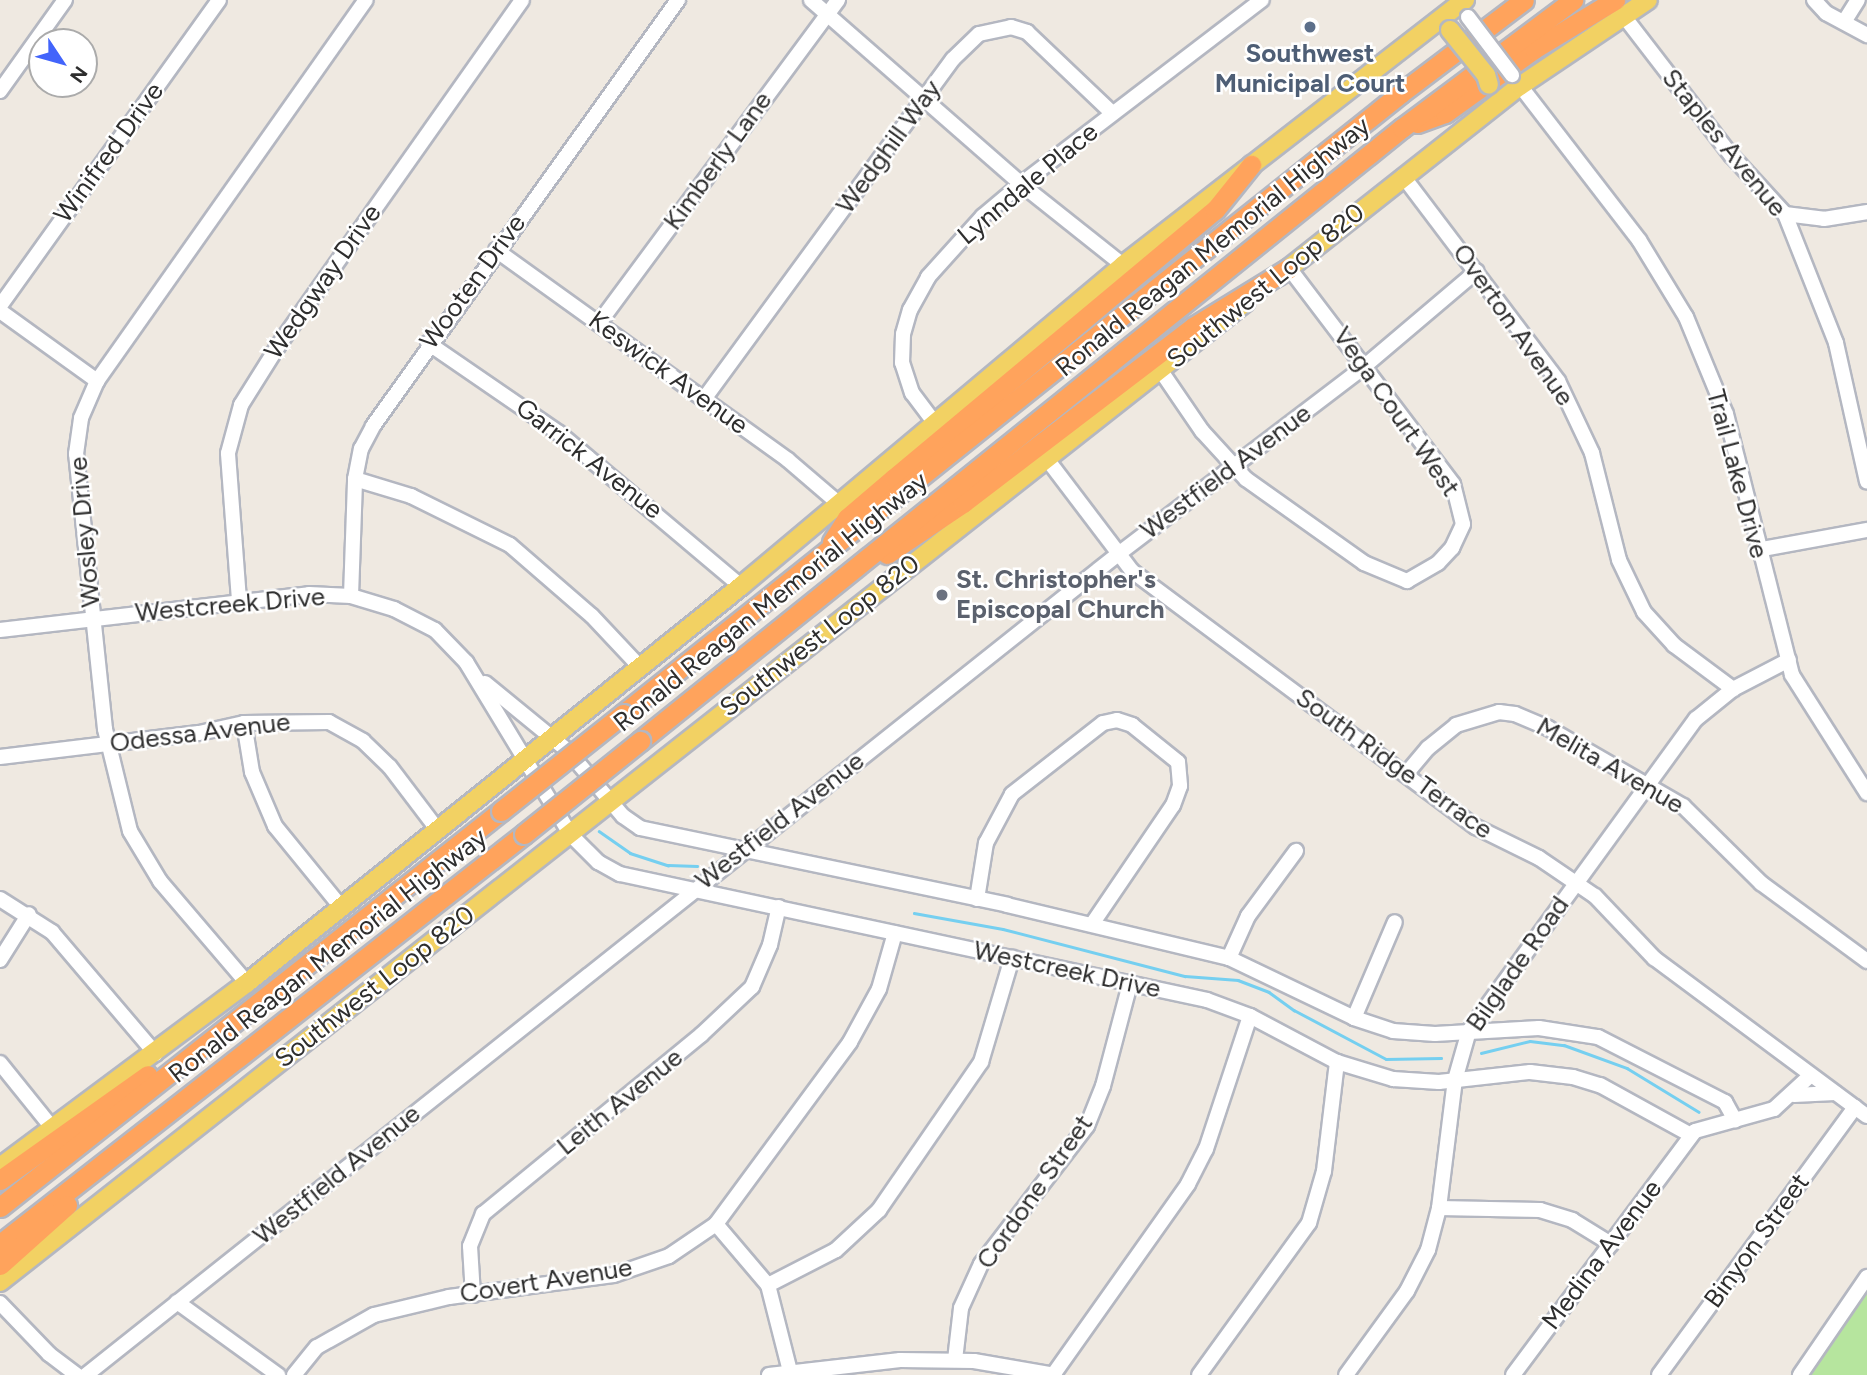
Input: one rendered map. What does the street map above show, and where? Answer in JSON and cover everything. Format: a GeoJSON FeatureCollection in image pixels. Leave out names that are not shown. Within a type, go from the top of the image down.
{"type":"FeatureCollection","features":[{"type":"Feature","properties":{"kind":"highway","name":"Ronald Reagan Memorial Highway"},"geometry":{"type":"LineString","coordinates":[[0,1207],[824,555],[1401,93],[1524,0]]}},
{"type":"Feature","properties":{"kind":"highway","name":"Ronald Reagan Memorial Highway"},"geometry":{"type":"LineString","coordinates":[[0,1244],[524,834],[1402,128],[1573,0]]}},
{"type":"Feature","properties":{"kind":"highway"},"geometry":{"type":"LineString","coordinates":[[1402,128],[1445,113],[1534,49],[1619,8]]}},
{"type":"Feature","properties":{"kind":"highway"},"geometry":{"type":"LineString","coordinates":[[824,555],[847,518],[1215,210],[1251,165]]}},
{"type":"Feature","properties":{"kind":"highway"},"geometry":{"type":"LineString","coordinates":[[865,560],[896,551],[1193,327],[1289,268]]}},
{"type":"Feature","properties":{"kind":"highway"},"geometry":{"type":"LineString","coordinates":[[0,1180],[156,1069],[190,1057]]}},
{"type":"Feature","properties":{"kind":"highway"},"geometry":{"type":"LineString","coordinates":[[0,1265],[60,1214],[90,1175]]}},
{"type":"Feature","properties":{"kind":"main road","name":"Southwest Loop 820"},"geometry":{"type":"LineString","coordinates":[[0,1282],[1161,371],[1468,126],[1516,80],[1619,8],[1648,0]]}},
{"type":"Feature","properties":{"kind":"main road"},"geometry":{"type":"LineString","coordinates":[[0,1167],[156,1054],[247,983],[741,586],[836,502],[1123,265],[1426,28],[1461,5]]}},
{"type":"Feature","properties":{"kind":"main road"},"geometry":{"type":"LineString","coordinates":[[1426,28],[1450,30],[1486,75],[1489,85],[1468,126]]}},
{"type":"Feature","properties":{"kind":"street"},"geometry":{"type":"LineString","coordinates":[[0,91],[65,0]]}},
{"type":"Feature","properties":{"kind":"street","name":"Winifred Drive"},"geometry":{"type":"LineString","coordinates":[[0,309],[219,0]]}},
{"type":"Feature","properties":{"kind":"street","name":"Wosley Drive"},"geometry":{"type":"LineString","coordinates":[[247,983],[137,846],[116,790],[108,745],[76,453],[81,418],[97,381],[366,0]]}},
{"type":"Feature","properties":{"kind":"street","name":"Wedgway Drive"},"geometry":{"type":"LineString","coordinates":[[239,600],[228,453],[241,405],[278,346],[522,0]]}},
{"type":"Feature","properties":{"kind":"street","name":"Wooten Drive"},"geometry":{"type":"LineString","coordinates":[[351,596],[355,479],[361,449],[373,426],[428,343],[678,0]]}},
{"type":"Feature","properties":{"kind":"street"},"geometry":{"type":"LineString","coordinates":[[811,0],[1021,184],[1123,265]]}},
{"type":"Feature","properties":{"kind":"street","name":"Kimberly Lane"},"geometry":{"type":"LineString","coordinates":[[599,323],[838,0]]}},
{"type":"Feature","properties":{"kind":"street","name":"Lynndale Place"},"geometry":{"type":"LineString","coordinates":[[934,422],[906,379],[903,334],[910,310],[928,278],[961,238],[1021,184],[1262,0]]}},
{"type":"Feature","properties":{"kind":"street"},"geometry":{"type":"LineString","coordinates":[[1814,0],[1843,22],[1867,34]]}},
{"type":"Feature","properties":{"kind":"street"},"geometry":{"type":"LineString","coordinates":[[1843,22],[1858,0]]}},
{"type":"Feature","properties":{"kind":"street","name":"Trail Lake Drive"},"geometry":{"type":"LineString","coordinates":[[1461,5],[1639,240],[1686,317],[1726,414],[1757,550],[1789,660],[1805,701],[1867,793]]}},
{"type":"Feature","properties":{"kind":"street","name":"Staples Avenue"},"geometry":{"type":"LineString","coordinates":[[1619,8],[1731,155],[1785,215],[1833,333],[1867,482]]}},
{"type":"Feature","properties":{"kind":"street","name":"Wedghill Way"},"geometry":{"type":"LineString","coordinates":[[704,399],[966,44],[987,30],[1011,27],[1047,47],[1112,113]]}},
{"type":"Feature","properties":{"kind":"street","name":"Overton Avenue"},"geometry":{"type":"LineString","coordinates":[[1403,176],[1532,343],[1577,417],[1602,481],[1619,560],[1644,612],[1674,645],[1733,689]]}},
{"type":"Feature","properties":{"kind":"street"},"geometry":{"type":"LineString","coordinates":[[1785,215],[1824,219],[1867,212]]}},
{"type":"Feature","properties":{"kind":"street","name":"Keswick Avenue"},"geometry":{"type":"LineString","coordinates":[[496,250],[788,460],[836,502]]}},
{"type":"Feature","properties":{"kind":"street","name":"Vega Court West"},"geometry":{"type":"LineString","coordinates":[[1233,467],[1381,573],[1407,581],[1438,563],[1460,536],[1463,524],[1460,499],[1366,365],[1289,268]]}},
{"type":"Feature","properties":{"kind":"street","name":"Westfield Avenue"},"geometry":{"type":"LineString","coordinates":[[86,1375],[1117,555],[1366,365],[1477,271]]}},
{"type":"Feature","properties":{"kind":"street"},"geometry":{"type":"LineString","coordinates":[[0,309],[97,381]]}},
{"type":"Feature","properties":{"kind":"street","name":"Garrick Avenue"},"geometry":{"type":"LineString","coordinates":[[428,343],[559,433],[741,586]]}},
{"type":"Feature","properties":{"kind":"street"},"geometry":{"type":"LineString","coordinates":[[1161,371],[1233,467]]}},
{"type":"Feature","properties":{"kind":"street","name":"South Ridge Terrace"},"geometry":{"type":"LineString","coordinates":[[1047,459],[1117,555],[1476,827],[1576,882],[1609,908],[1648,954],[1861,1111]]}},
{"type":"Feature","properties":{"kind":"street"},"geometry":{"type":"LineString","coordinates":[[355,479],[463,518],[510,545],[582,607],[639,666]]}},
{"type":"Feature","properties":{"kind":"street"},"geometry":{"type":"LineString","coordinates":[[1757,550],[1867,530]]}},
{"type":"Feature","properties":{"kind":"street","name":"Westcreek Drive"},"geometry":{"type":"LineString","coordinates":[[0,630],[239,600],[309,594],[351,596],[394,609],[435,630],[476,675],[588,770],[610,802],[640,828],[1092,924],[1229,958],[1354,1018],[1405,1033],[1539,1027],[1598,1037],[1725,1102],[1735,1120]]}},
{"type":"Feature","properties":{"kind":"street","name":"Bilglade Road"},"geometry":{"type":"LineString","coordinates":[[1346,1375],[1419,1272],[1439,1208],[1455,1080],[1469,1031],[1696,719],[1733,689],[1789,660]]}},
{"type":"Feature","properties":{"kind":"street","name":"Westcreek Drive"},"geometry":{"type":"LineString","coordinates":[[476,675],[570,834],[598,862],[620,874],[1207,1000],[1250,1016],[1337,1062],[1393,1079],[1455,1080],[1530,1072],[1573,1077],[1600,1086],[1691,1135]]}},
{"type":"Feature","properties":{"kind":"street","name":"Melita Avenue"},"geometry":{"type":"LineString","coordinates":[[1406,774],[1456,725],[1499,712],[1548,727],[1647,788],[1684,806],[1761,883],[1867,961]]}},
{"type":"Feature","properties":{"kind":"street","name":"Odessa Avenue"},"geometry":{"type":"LineString","coordinates":[[0,757],[108,745],[244,723],[308,719],[340,726],[390,767],[437,829]]}},
{"type":"Feature","properties":{"kind":"street"},"geometry":{"type":"LineString","coordinates":[[977,899],[995,820],[1012,794],[1048,762],[1102,723],[1117,720],[1160,747],[1181,771],[1177,796],[1092,924]]}},
{"type":"Feature","properties":{"kind":"street"},"geometry":{"type":"LineString","coordinates":[[244,723],[252,772],[275,826],[341,907]]}},
{"type":"Feature","properties":{"kind":"street"},"geometry":{"type":"LineString","coordinates":[[1229,958],[1248,916],[1296,850]]}},
{"type":"Feature","properties":{"kind":"street"},"geometry":{"type":"LineString","coordinates":[[0,899],[29,914],[68,949],[156,1054]]}},
{"type":"Feature","properties":{"kind":"street","name":"Leith Avenue"},"geometry":{"type":"LineString","coordinates":[[473,1295],[470,1246],[483,1214],[701,1035],[752,987],[770,945],[779,907]]}},
{"type":"Feature","properties":{"kind":"street"},"geometry":{"type":"LineString","coordinates":[[0,960],[29,914]]}},
{"type":"Feature","properties":{"kind":"street"},"geometry":{"type":"LineString","coordinates":[[1354,1018],[1395,922]]}},
{"type":"Feature","properties":{"kind":"street","name":"Covert Avenue"},"geometry":{"type":"LineString","coordinates":[[294,1375],[317,1348],[374,1315],[473,1295],[632,1270],[669,1256],[716,1224],[850,1042],[879,989],[895,933]]}},
{"type":"Feature","properties":{"kind":"street"},"geometry":{"type":"LineString","coordinates":[[768,1285],[836,1250],[879,1210],[975,1072],[1012,958]]}},
{"type":"Feature","properties":{"kind":"street","name":"Cordone Street"},"geometry":{"type":"LineString","coordinates":[[955,1360],[961,1308],[981,1264],[1087,1126],[1103,1086],[1130,984]]}},
{"type":"Feature","properties":{"kind":"street"},"geometry":{"type":"LineString","coordinates":[[769,1375],[900,1360],[955,1360],[1054,1375],[1188,1184],[1206,1149],[1250,1016]]}},
{"type":"Feature","properties":{"kind":"street"},"geometry":{"type":"LineString","coordinates":[[1199,1375],[1309,1223],[1324,1171],[1337,1062]]}},
{"type":"Feature","properties":{"kind":"street"},"geometry":{"type":"LineString","coordinates":[[0,1063],[53,1129]]}},
{"type":"Feature","properties":{"kind":"street"},"geometry":{"type":"LineString","coordinates":[[1691,1135],[1774,1108],[1794,1095],[1811,1075]]}},
{"type":"Feature","properties":{"kind":"street"},"geometry":{"type":"LineString","coordinates":[[1794,1095],[1835,1093]]}},
{"type":"Feature","properties":{"kind":"street","name":"Binyon Street"},"geometry":{"type":"LineString","coordinates":[[1659,1375],[1861,1111]]}},
{"type":"Feature","properties":{"kind":"street","name":"Medina Avenue"},"geometry":{"type":"LineString","coordinates":[[1513,1375],[1691,1135]]}},
{"type":"Feature","properties":{"kind":"street"},"geometry":{"type":"LineString","coordinates":[[1439,1208],[1540,1210],[1572,1220],[1611,1244]]}},
{"type":"Feature","properties":{"kind":"street"},"geometry":{"type":"LineString","coordinates":[[716,1224],[768,1285],[791,1373]]}},
{"type":"Feature","properties":{"kind":"street"},"geometry":{"type":"LineString","coordinates":[[1800,1375],[1867,1277]]}},
{"type":"Feature","properties":{"kind":"street"},"geometry":{"type":"LineString","coordinates":[[177,1302],[278,1375]]}},
{"type":"Feature","properties":{"kind":"street"},"geometry":{"type":"LineString","coordinates":[[0,1303],[49,1354],[77,1375]]}},
{"type":"Feature","properties":{"kind":"green space"},"geometry":{"type":"Polygon","coordinates":[[[1867,1291],[1867,1375],[1808,1375],[1851,1316],[1867,1291]]]}},
{"type":"Feature","properties":{"kind":"waterway"},"geometry":{"type":"LineString","coordinates":[[599,831],[630,853],[668,865],[697,866]]}},
{"type":"Feature","properties":{"kind":"waterway"},"geometry":{"type":"LineString","coordinates":[[914,913],[1003,929],[1185,976],[1238,980],[1269,992],[1294,1010],[1386,1059],[1441,1058]]}},
{"type":"Feature","properties":{"kind":"waterway"},"geometry":{"type":"LineString","coordinates":[[1481,1053],[1530,1041],[1564,1045],[1627,1068],[1699,1112]]}},
{"type":"Feature","properties":{"kind":"place","name":"Southwest Municipal Court"},"geometry":{"type":"Point","coordinates":[1310,27]}},
{"type":"Feature","properties":{"kind":"place","name":"St. Christopher's Episcopal Church"},"geometry":{"type":"Point","coordinates":[942,595]}}]}
